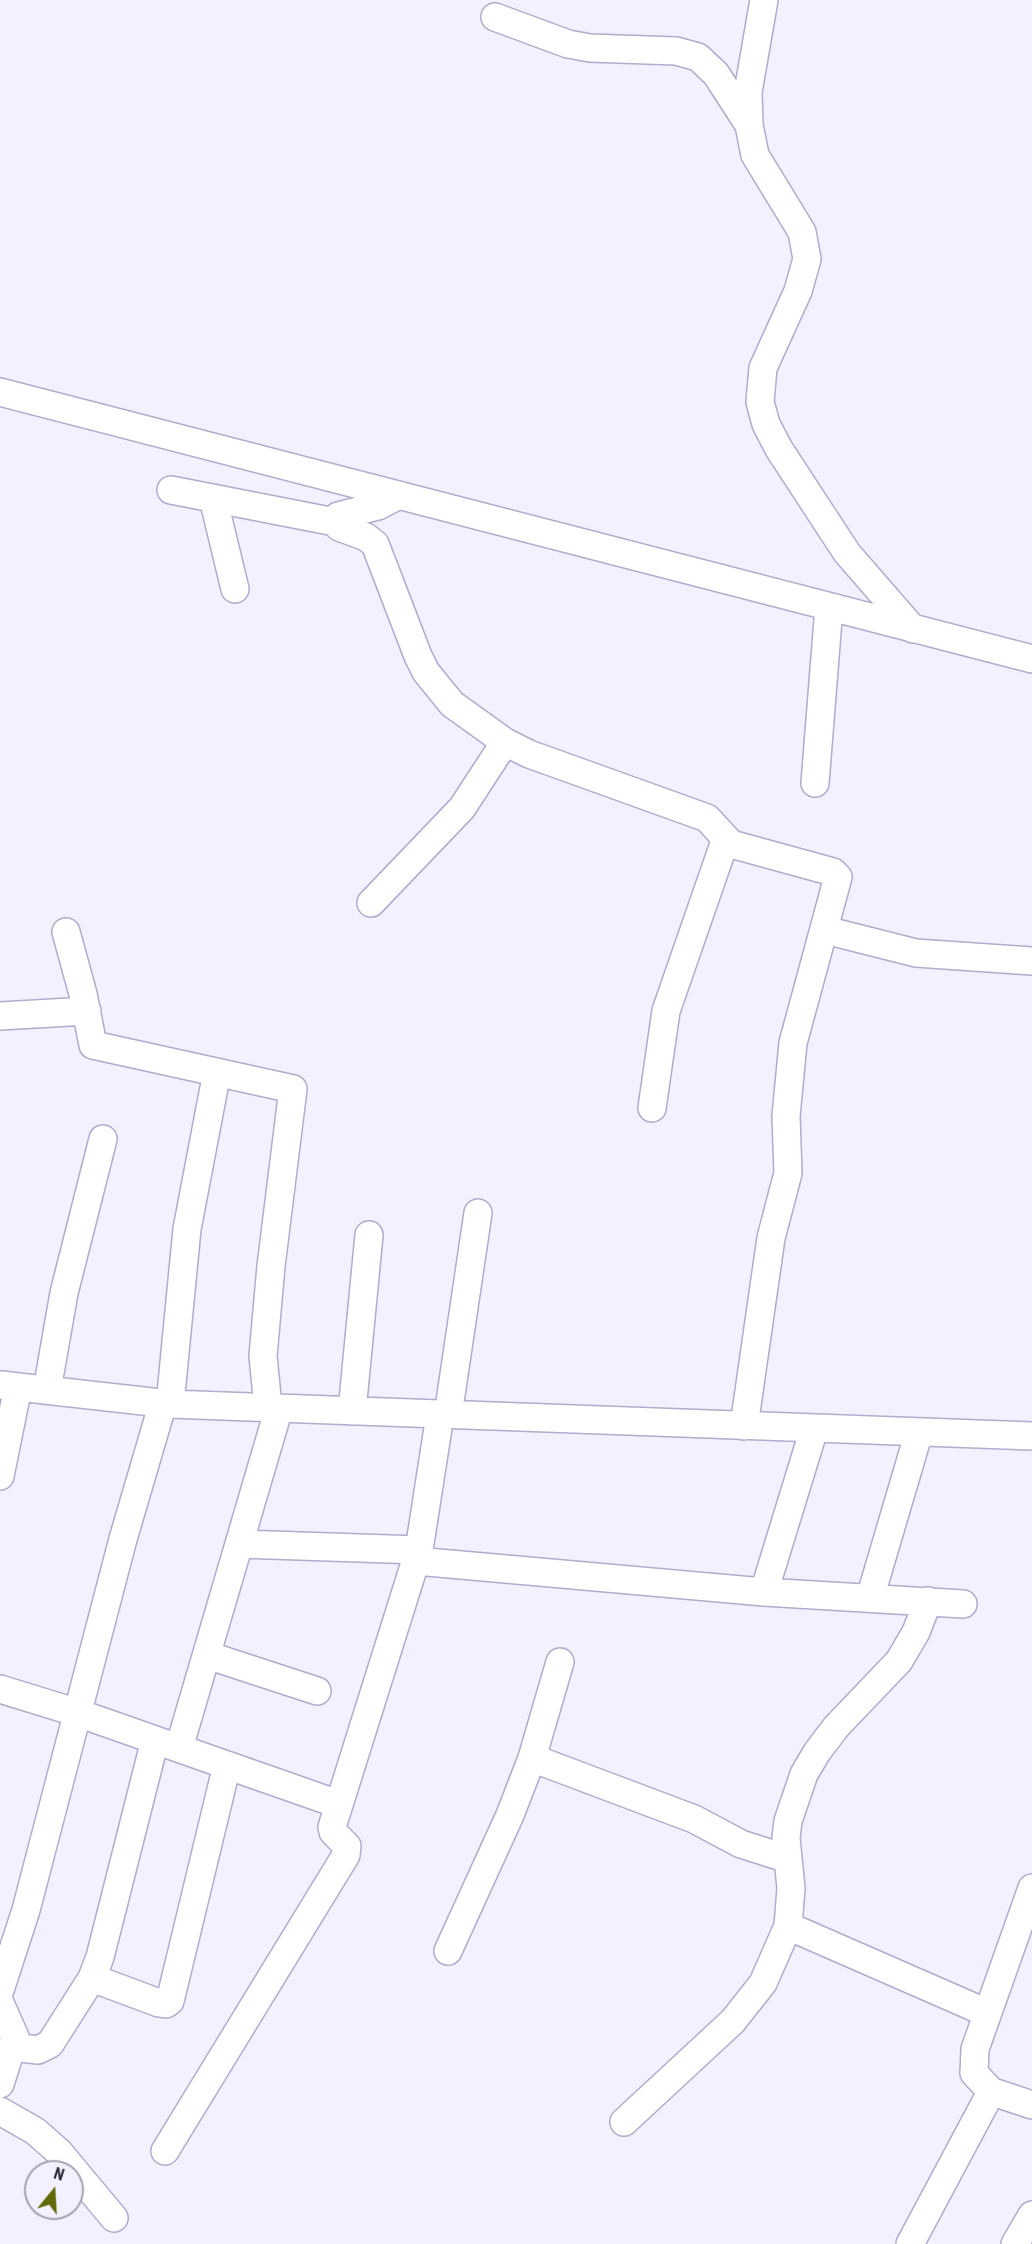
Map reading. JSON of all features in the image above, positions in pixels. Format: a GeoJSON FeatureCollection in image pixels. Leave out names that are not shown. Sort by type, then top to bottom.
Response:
{"type":"FeatureCollection","features":[{"type":"Feature","properties":{"kind":"street"},"geometry":{"type":"LineString","coordinates":[[764,0],[748,92],[749,125],[755,155],[797,220],[806,245],[804,274],[763,368],[760,402],[766,424],[779,449],[847,553],[913,629]]}},
{"type":"Feature","properties":{"kind":"street"},"geometry":{"type":"LineString","coordinates":[[495,16],[568,44],[590,48],[676,51],[698,57],[716,74],[749,125]]}},
{"type":"Feature","properties":{"kind":"street"},"geometry":{"type":"LineString","coordinates":[[0,392],[1032,659]]}},
{"type":"Feature","properties":{"kind":"street"},"geometry":{"type":"LineString","coordinates":[[171,490],[335,522],[339,527],[366,537],[375,544],[418,656],[435,685],[452,704],[505,742],[569,770],[707,818],[725,841],[836,874],[838,881],[793,1043],[786,1116],[788,1173],[771,1238],[744,1426]]}},
{"type":"Feature","properties":{"kind":"street"},"geometry":{"type":"LineString","coordinates":[[335,522],[338,516],[378,506],[399,495]]}},
{"type":"Feature","properties":{"kind":"street"},"geometry":{"type":"LineString","coordinates":[[213,498],[235,589]]}},
{"type":"Feature","properties":{"kind":"street"},"geometry":{"type":"LineString","coordinates":[[815,783],[829,607]]}},
{"type":"Feature","properties":{"kind":"street"},"geometry":{"type":"LineString","coordinates":[[371,903],[462,807],[505,742]]}},
{"type":"Feature","properties":{"kind":"street"},"geometry":{"type":"LineString","coordinates":[[652,1108],[666,1011],[725,841]]}},
{"type":"Feature","properties":{"kind":"street"},"geometry":{"type":"LineString","coordinates":[[825,930],[916,953],[1032,961]]}},
{"type":"Feature","properties":{"kind":"street"},"geometry":{"type":"LineString","coordinates":[[13,2047],[38,2050],[50,2044],[92,1978],[167,1744],[207,1655],[240,1544],[274,1408],[263,1356],[271,1266],[294,1091],[217,1072],[97,1048],[90,1036],[87,1011],[66,932]]}},
{"type":"Feature","properties":{"kind":"street"},"geometry":{"type":"LineString","coordinates":[[0,1016],[87,1011]]}},
{"type":"Feature","properties":{"kind":"street"},"geometry":{"type":"LineString","coordinates":[[0,1990],[26,1910],[123,1539],[167,1403],[188,1229],[217,1072]]}},
{"type":"Feature","properties":{"kind":"street"},"geometry":{"type":"LineString","coordinates":[[47,1390],[64,1293],[103,1139]]}},
{"type":"Feature","properties":{"kind":"street"},"geometry":{"type":"LineString","coordinates":[[165,2151],[343,1861],[347,1846],[332,1830],[338,1804],[418,1556],[478,1213]]}},
{"type":"Feature","properties":{"kind":"street"},"geometry":{"type":"LineString","coordinates":[[352,1411],[369,1234]]}},
{"type":"Feature","properties":{"kind":"street"},"geometry":{"type":"LineString","coordinates":[[0,1476],[9,1386],[167,1403],[1032,1436]]}},
{"type":"Feature","properties":{"kind":"street"},"geometry":{"type":"LineString","coordinates":[[764,1592],[814,1429]]}},
{"type":"Feature","properties":{"kind":"street"},"geometry":{"type":"LineString","coordinates":[[870,1598],[919,1432]]}},
{"type":"Feature","properties":{"kind":"street"},"geometry":{"type":"LineString","coordinates":[[240,1544],[418,1556],[764,1592],[963,1604]]}},
{"type":"Feature","properties":{"kind":"street"},"geometry":{"type":"LineString","coordinates":[[624,2122],[747,2006],[763,1983],[788,1926],[791,1888],[788,1821],[804,1774],[836,1727],[899,1661],[916,1632],[928,1601]]}},
{"type":"Feature","properties":{"kind":"street"},"geometry":{"type":"LineString","coordinates":[[207,1655],[316,1691]]}},
{"type":"Feature","properties":{"kind":"street"},"geometry":{"type":"LineString","coordinates":[[448,1951],[510,1815],[532,1758],[560,1662]]}},
{"type":"Feature","properties":{"kind":"street"},"geometry":{"type":"LineString","coordinates":[[0,1689],[78,1713],[338,1804]]}},
{"type":"Feature","properties":{"kind":"street"},"geometry":{"type":"LineString","coordinates":[[532,1758],[694,1820],[741,1844],[788,1859]]}},
{"type":"Feature","properties":{"kind":"street"},"geometry":{"type":"LineString","coordinates":[[92,1978],[159,2003],[166,2004],[170,2001],[227,1765]]}},
{"type":"Feature","properties":{"kind":"street"},"geometry":{"type":"LineString","coordinates":[[1032,1888],[987,2013],[973,2064],[975,2076],[990,2091],[1032,2105]]}},
{"type":"Feature","properties":{"kind":"street"},"geometry":{"type":"LineString","coordinates":[[788,1926],[987,2013]]}},
{"type":"Feature","properties":{"kind":"street"},"geometry":{"type":"LineString","coordinates":[[0,2003],[14,2032],[13,2047],[0,2084]]}},
{"type":"Feature","properties":{"kind":"street"},"geometry":{"type":"LineString","coordinates":[[910,2244],[990,2091]]}},
{"type":"Feature","properties":{"kind":"street"},"geometry":{"type":"LineString","coordinates":[[0,2111],[35,2131],[59,2152],[114,2218]]}},
{"type":"Feature","properties":{"kind":"street"},"geometry":{"type":"LineString","coordinates":[[1015,2244],[1032,2215]]}}]}
